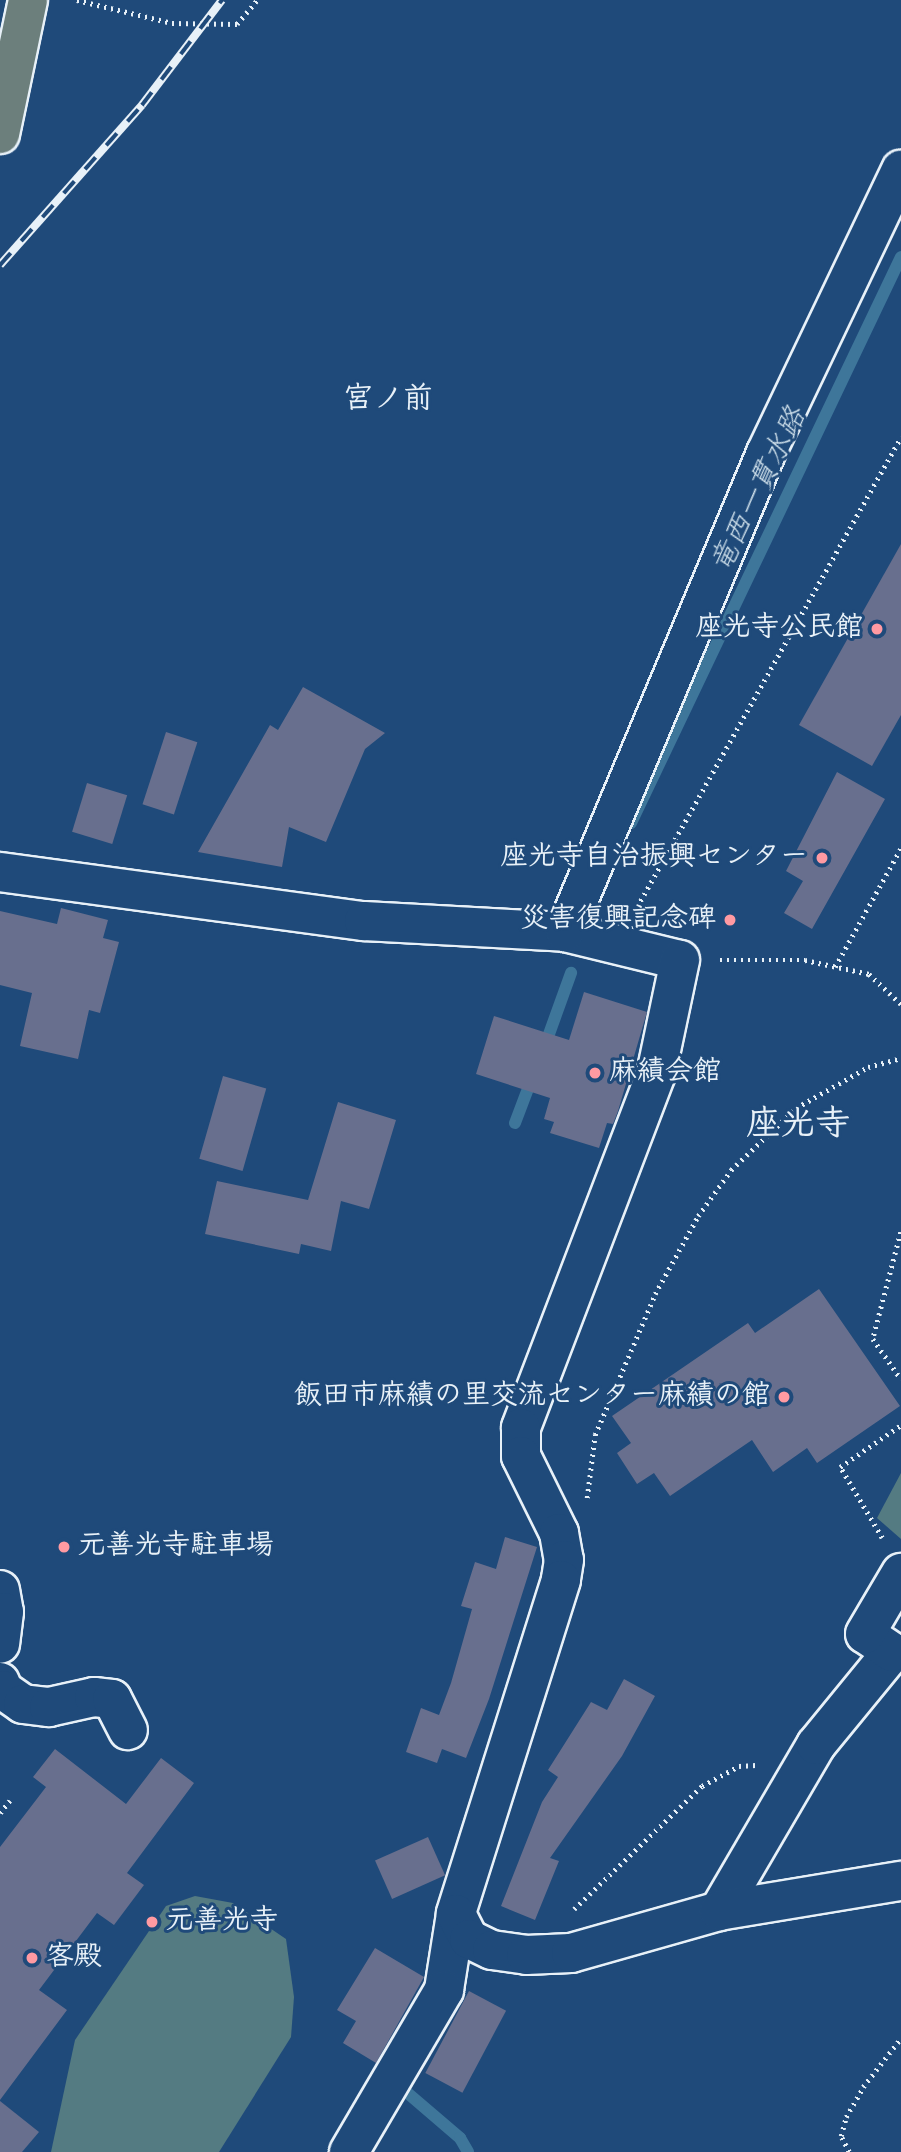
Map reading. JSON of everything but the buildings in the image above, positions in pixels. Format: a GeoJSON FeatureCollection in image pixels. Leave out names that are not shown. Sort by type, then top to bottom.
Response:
{"type":"FeatureCollection","features":[{"type":"Feature","properties":{"kind":"main road"},"geometry":{"type":"LineString","coordinates":[[0,134],[27,0]]}},
{"type":"Feature","properties":{"kind":"street"},"geometry":{"type":"LineString","coordinates":[[565,932],[766,453],[901,170]]}},
{"type":"Feature","properties":{"kind":"street"},"geometry":{"type":"LineString","coordinates":[[0,872],[364,921],[565,932],[618,942],[680,960],[656,1074],[522,1428],[521,1456],[559,1533],[564,1560],[456,1914],[444,1990],[349,2152]]}},
{"type":"Feature","properties":{"kind":"street"},"geometry":{"type":"LineString","coordinates":[[719,1911],[816,1745],[892,1653],[865,1634],[894,1560]]}},
{"type":"Feature","properties":{"kind":"street"},"geometry":{"type":"LineString","coordinates":[[0,1590],[4,1612],[0,1644]]}},
{"type":"Feature","properties":{"kind":"street"},"geometry":{"type":"LineString","coordinates":[[0,1682],[3,1690],[23,1704],[49,1707],[94,1697],[112,1699],[128,1730]]}},
{"type":"Feature","properties":{"kind":"street"},"geometry":{"type":"LineString","coordinates":[[456,1914],[469,1939],[492,1950],[526,1955],[571,1953],[719,1911],[901,1881]]}},
{"type":"Feature","properties":{"kind":"path"},"geometry":{"type":"LineString","coordinates":[[77,0],[172,23],[237,24],[257,0]]}},
{"type":"Feature","properties":{"kind":"path"},"geometry":{"type":"LineString","coordinates":[[618,942],[901,437]]}},
{"type":"Feature","properties":{"kind":"path"},"geometry":{"type":"LineString","coordinates":[[835,967],[901,848]]}},
{"type":"Feature","properties":{"kind":"path"},"geometry":{"type":"LineString","coordinates":[[680,960],[804,960],[869,974],[900,1003]]}},
{"type":"Feature","properties":{"kind":"path"},"geometry":{"type":"LineString","coordinates":[[588,1509],[595,1435],[654,1294],[698,1216],[731,1170],[796,1108],[868,1067],[901,1058]]}},
{"type":"Feature","properties":{"kind":"path"},"geometry":{"type":"LineString","coordinates":[[901,1232],[873,1339],[901,1379]]}},
{"type":"Feature","properties":{"kind":"path"},"geometry":{"type":"LineString","coordinates":[[894,1560],[840,1467],[901,1425]]}},
{"type":"Feature","properties":{"kind":"path"},"geometry":{"type":"LineString","coordinates":[[526,1955],[702,1786],[739,1766],[759,1765],[816,1745]]}},
{"type":"Feature","properties":{"kind":"path"},"geometry":{"type":"LineString","coordinates":[[0,1813],[10,1800]]}},
{"type":"Feature","properties":{"kind":"path"},"geometry":{"type":"LineString","coordinates":[[849,2152],[841,2136],[846,2117],[863,2087],[901,2038]]}},
{"type":"Feature","properties":{"kind":"green space"},"geometry":{"type":"Polygon","coordinates":[[[901,1473],[901,1539],[877,1518],[901,1473]]]}},
{"type":"Feature","properties":{"kind":"green space"},"geometry":{"type":"Polygon","coordinates":[[[195,1896],[233,1903],[286,1939],[294,1997],[291,2037],[219,2152],[51,2152],[75,2040],[166,1906],[195,1896]]]}},
{"type":"Feature","properties":{"kind":"waterway","name":"竜西一貫水路"},"geometry":{"type":"LineString","coordinates":[[631,823],[901,257]]}},
{"type":"Feature","properties":{"kind":"waterway","name":"竜西一貫水路"},"geometry":{"type":"LineString","coordinates":[[544,1048],[571,973]]}},
{"type":"Feature","properties":{"kind":"waterway","name":"竜西一貫水路"},"geometry":{"type":"LineString","coordinates":[[515,1123],[532,1078]]}},
{"type":"Feature","properties":{"kind":"waterway"},"geometry":{"type":"LineString","coordinates":[[404,2090],[460,2138],[468,2152]]}},
{"type":"Feature","properties":{"kind":"railway"},"geometry":{"type":"LineString","coordinates":[[0,265],[142,105],[222,0]]}},
{"type":"Feature","properties":{"kind":"place","name":"座光寺公民館"},"geometry":{"type":"Point","coordinates":[877,629]}},
{"type":"Feature","properties":{"kind":"place","name":"座光寺自治振興センター"},"geometry":{"type":"Point","coordinates":[822,858]}},
{"type":"Feature","properties":{"kind":"place","name":"災害復興記念碑"},"geometry":{"type":"Point","coordinates":[730,920]}},
{"type":"Feature","properties":{"kind":"place","name":"麻績会館"},"geometry":{"type":"Point","coordinates":[595,1073]}},
{"type":"Feature","properties":{"kind":"place","name":"飯田市麻績の里交流センター麻績の館"},"geometry":{"type":"Point","coordinates":[784,1397]}},
{"type":"Feature","properties":{"kind":"place","name":"元善光寺駐車場"},"geometry":{"type":"Point","coordinates":[64,1547]}},
{"type":"Feature","properties":{"kind":"place","name":"元善光寺"},"geometry":{"type":"Point","coordinates":[152,1922]}},
{"type":"Feature","properties":{"kind":"place","name":"客殿"},"geometry":{"type":"Point","coordinates":[32,1958]}},
{"type":"Feature","properties":{"kind":"district","name":"宮ノ前"},"geometry":{"type":"Point","coordinates":[388,400]}},
{"type":"Feature","properties":{"kind":"district","name":"座光寺"},"geometry":{"type":"Point","coordinates":[798,1126]}}]}
